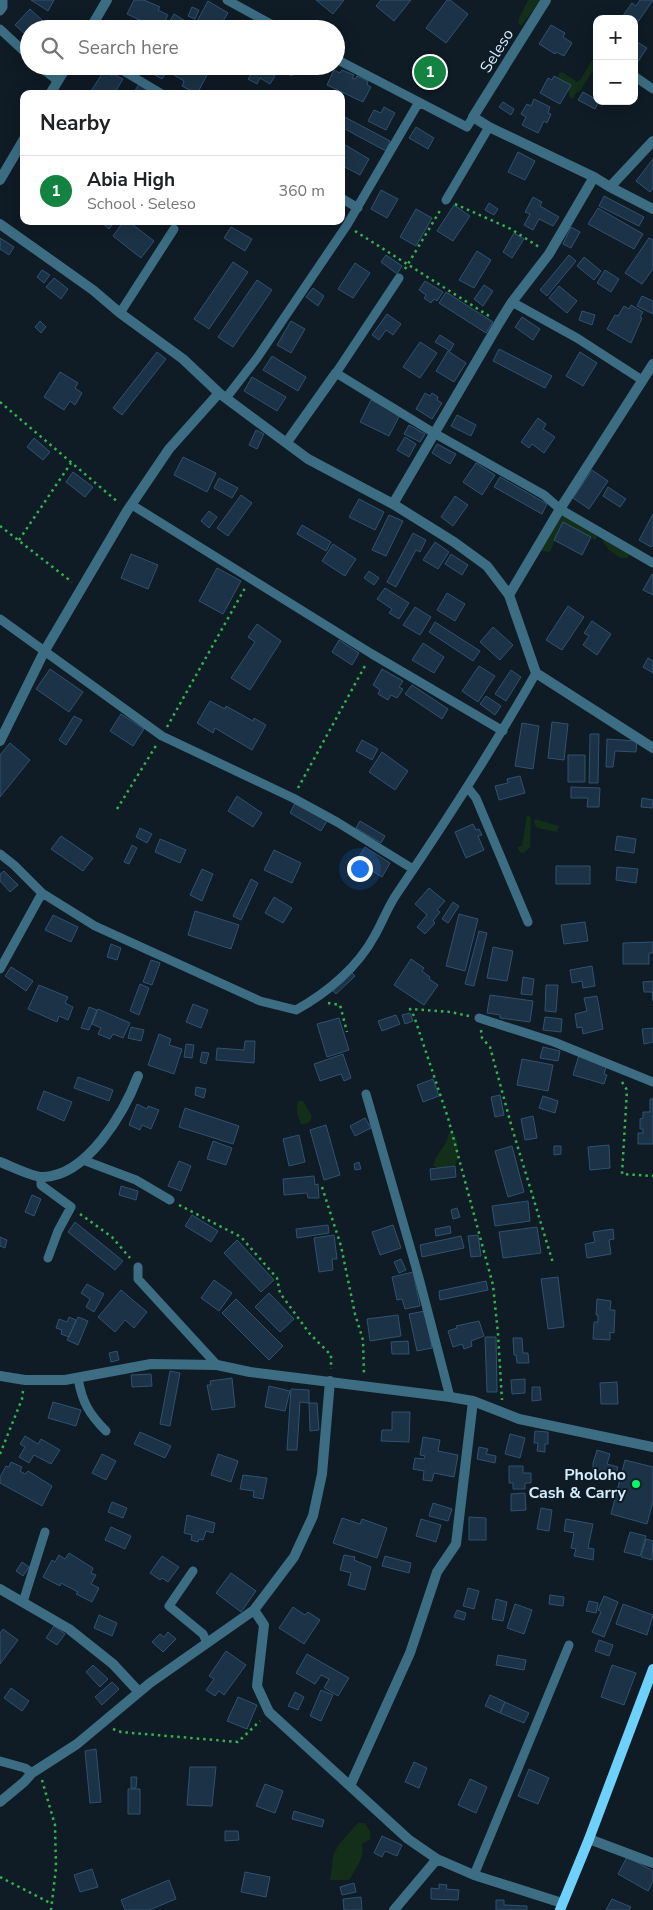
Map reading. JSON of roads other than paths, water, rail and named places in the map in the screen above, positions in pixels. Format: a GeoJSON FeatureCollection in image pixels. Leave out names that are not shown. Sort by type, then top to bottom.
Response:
{"type":"FeatureCollection","features":[{"type":"Feature","properties":{"kind":"main road"},"geometry":{"type":"LineString","coordinates":[[561,1906],[590,1839],[653,1669]]}},
{"type":"Feature","properties":{"kind":"street"},"geometry":{"type":"LineString","coordinates":[[96,20],[108,0]]}},
{"type":"Feature","properties":{"kind":"street","name":"Seleso"},"geometry":{"type":"LineString","coordinates":[[474,117],[546,0]]}},
{"type":"Feature","properties":{"kind":"street"},"geometry":{"type":"LineString","coordinates":[[52,90],[62,75]]}},
{"type":"Feature","properties":{"kind":"street"},"geometry":{"type":"LineString","coordinates":[[474,117],[489,127],[594,177],[653,209]]}},
{"type":"Feature","properties":{"kind":"street"},"geometry":{"type":"LineString","coordinates":[[610,187],[653,141]]}},
{"type":"Feature","properties":{"kind":"street"},"geometry":{"type":"LineString","coordinates":[[0,180],[20,146]]}},
{"type":"Feature","properties":{"kind":"street"},"geometry":{"type":"LineString","coordinates":[[393,504],[499,323],[512,302],[549,254],[594,177]]}},
{"type":"Feature","properties":{"kind":"street"},"geometry":{"type":"LineString","coordinates":[[0,224],[93,290],[120,313],[183,359],[223,395],[308,459],[393,504],[454,542],[487,566],[509,595],[536,673],[653,748]]}},
{"type":"Feature","properties":{"kind":"street"},"geometry":{"type":"LineString","coordinates":[[509,595],[560,509],[653,364]]}},
{"type":"Feature","properties":{"kind":"street"},"geometry":{"type":"LineString","coordinates":[[287,442],[336,373]]}},
{"type":"Feature","properties":{"kind":"street"},"geometry":{"type":"LineString","coordinates":[[0,741],[44,652],[130,508],[169,449],[223,395]]}},
{"type":"Feature","properties":{"kind":"street"},"geometry":{"type":"LineString","coordinates":[[0,1162],[41,1177],[60,1175],[83,1160],[118,1118],[138,1076]]}},
{"type":"Feature","properties":{"kind":"street"},"geometry":{"type":"LineString","coordinates":[[0,1376],[25,1380],[65,1380],[151,1364],[216,1365],[250,1372],[364,1385],[473,1401],[519,1418],[653,1447]]}},
{"type":"Feature","properties":{"kind":"street"},"geometry":{"type":"LineString","coordinates":[[0,1802],[35,1771],[77,1744],[139,1692],[254,1610],[294,1557],[313,1516],[322,1474],[330,1381]]}},
{"type":"Feature","properties":{"kind":"street"},"geometry":{"type":"LineString","coordinates":[[350,1786],[410,1652],[437,1572],[456,1544],[473,1401]]}},
{"type":"Feature","properties":{"kind":"street"},"geometry":{"type":"LineString","coordinates":[[0,1589],[69,1628],[113,1664],[139,1692]]}},
{"type":"Feature","properties":{"kind":"street"},"geometry":{"type":"LineString","coordinates":[[254,1610],[264,1624],[257,1686],[269,1712],[408,1839],[437,1859],[474,1875],[561,1906]]}},
{"type":"Feature","properties":{"kind":"street"},"geometry":{"type":"LineString","coordinates":[[590,1839],[653,1863]]}},
{"type":"Feature","properties":{"kind":"street"},"geometry":{"type":"LineString","coordinates":[[394,1910],[437,1859]]}},
{"type":"Feature","properties":{"kind":"lane"},"geometry":{"type":"LineString","coordinates":[[0,11],[3,7],[3,0]]}},
{"type":"Feature","properties":{"kind":"lane"},"geometry":{"type":"LineString","coordinates":[[227,0],[264,20]]}},
{"type":"Feature","properties":{"kind":"lane"},"geometry":{"type":"LineString","coordinates":[[0,30],[20,48]]}},
{"type":"Feature","properties":{"kind":"lane"},"geometry":{"type":"LineString","coordinates":[[345,63],[467,127],[474,117]]}},
{"type":"Feature","properties":{"kind":"lane"},"geometry":{"type":"LineString","coordinates":[[51,75],[58,81]]}},
{"type":"Feature","properties":{"kind":"lane"},"geometry":{"type":"LineString","coordinates":[[130,75],[155,90]]}},
{"type":"Feature","properties":{"kind":"lane"},"geometry":{"type":"LineString","coordinates":[[638,79],[653,89]]}},
{"type":"Feature","properties":{"kind":"lane"},"geometry":{"type":"LineString","coordinates":[[223,395],[257,358],[347,225],[420,102]]}},
{"type":"Feature","properties":{"kind":"lane"},"geometry":{"type":"LineString","coordinates":[[446,200],[489,127]]}},
{"type":"Feature","properties":{"kind":"lane"},"geometry":{"type":"LineString","coordinates":[[345,200],[358,208]]}},
{"type":"Feature","properties":{"kind":"lane"},"geometry":{"type":"LineString","coordinates":[[120,313],[174,228]]}},
{"type":"Feature","properties":{"kind":"lane"},"geometry":{"type":"LineString","coordinates":[[400,278],[336,373],[434,433],[544,495],[560,509],[653,563]]}},
{"type":"Feature","properties":{"kind":"lane"},"geometry":{"type":"LineString","coordinates":[[512,302],[577,338],[642,380]]}},
{"type":"Feature","properties":{"kind":"lane"},"geometry":{"type":"LineString","coordinates":[[130,508],[251,578],[372,654],[503,731]]}},
{"type":"Feature","properties":{"kind":"lane"},"geometry":{"type":"LineString","coordinates":[[0,619],[162,736],[293,798],[337,822],[413,869]]}},
{"type":"Feature","properties":{"kind":"lane"},"geometry":{"type":"LineString","coordinates":[[0,854],[42,892],[95,926],[260,1001],[296,1010],[318,998],[355,963],[375,936],[389,904],[468,788],[536,673]]}},
{"type":"Feature","properties":{"kind":"lane"},"geometry":{"type":"LineString","coordinates":[[468,788],[476,798],[528,922]]}},
{"type":"Feature","properties":{"kind":"lane"},"geometry":{"type":"LineString","coordinates":[[0,969],[42,892]]}},
{"type":"Feature","properties":{"kind":"lane"},"geometry":{"type":"LineString","coordinates":[[480,1018],[554,1042],[653,1082]]}},
{"type":"Feature","properties":{"kind":"lane"},"geometry":{"type":"LineString","coordinates":[[366,1094],[419,1278],[450,1397]]}},
{"type":"Feature","properties":{"kind":"lane"},"geometry":{"type":"LineString","coordinates":[[83,1160],[136,1180],[170,1200]]}},
{"type":"Feature","properties":{"kind":"lane"},"geometry":{"type":"LineString","coordinates":[[41,1177],[41,1185],[71,1207],[58,1231],[48,1258]]}},
{"type":"Feature","properties":{"kind":"lane"},"geometry":{"type":"LineString","coordinates":[[138,1267],[138,1279],[216,1365]]}},
{"type":"Feature","properties":{"kind":"lane"},"geometry":{"type":"LineString","coordinates":[[78,1378],[81,1396],[87,1409],[106,1431]]}},
{"type":"Feature","properties":{"kind":"lane"},"geometry":{"type":"LineString","coordinates":[[23,1602],[45,1532]]}},
{"type":"Feature","properties":{"kind":"lane"},"geometry":{"type":"LineString","coordinates":[[193,1571],[169,1606],[202,1634],[207,1643]]}},
{"type":"Feature","properties":{"kind":"lane"},"geometry":{"type":"LineString","coordinates":[[474,1875],[569,1645]]}},
{"type":"Feature","properties":{"kind":"lane"},"geometry":{"type":"LineString","coordinates":[[0,1761],[35,1771]]}},
{"type":"Feature","properties":{"kind":"place","name":"Abia High"},"geometry":{"type":"Point","coordinates":[430,72]}},
{"type":"Feature","properties":{"kind":"place","name":"Pholoho Cash & Carry"},"geometry":{"type":"Point","coordinates":[636,1484]}}]}
